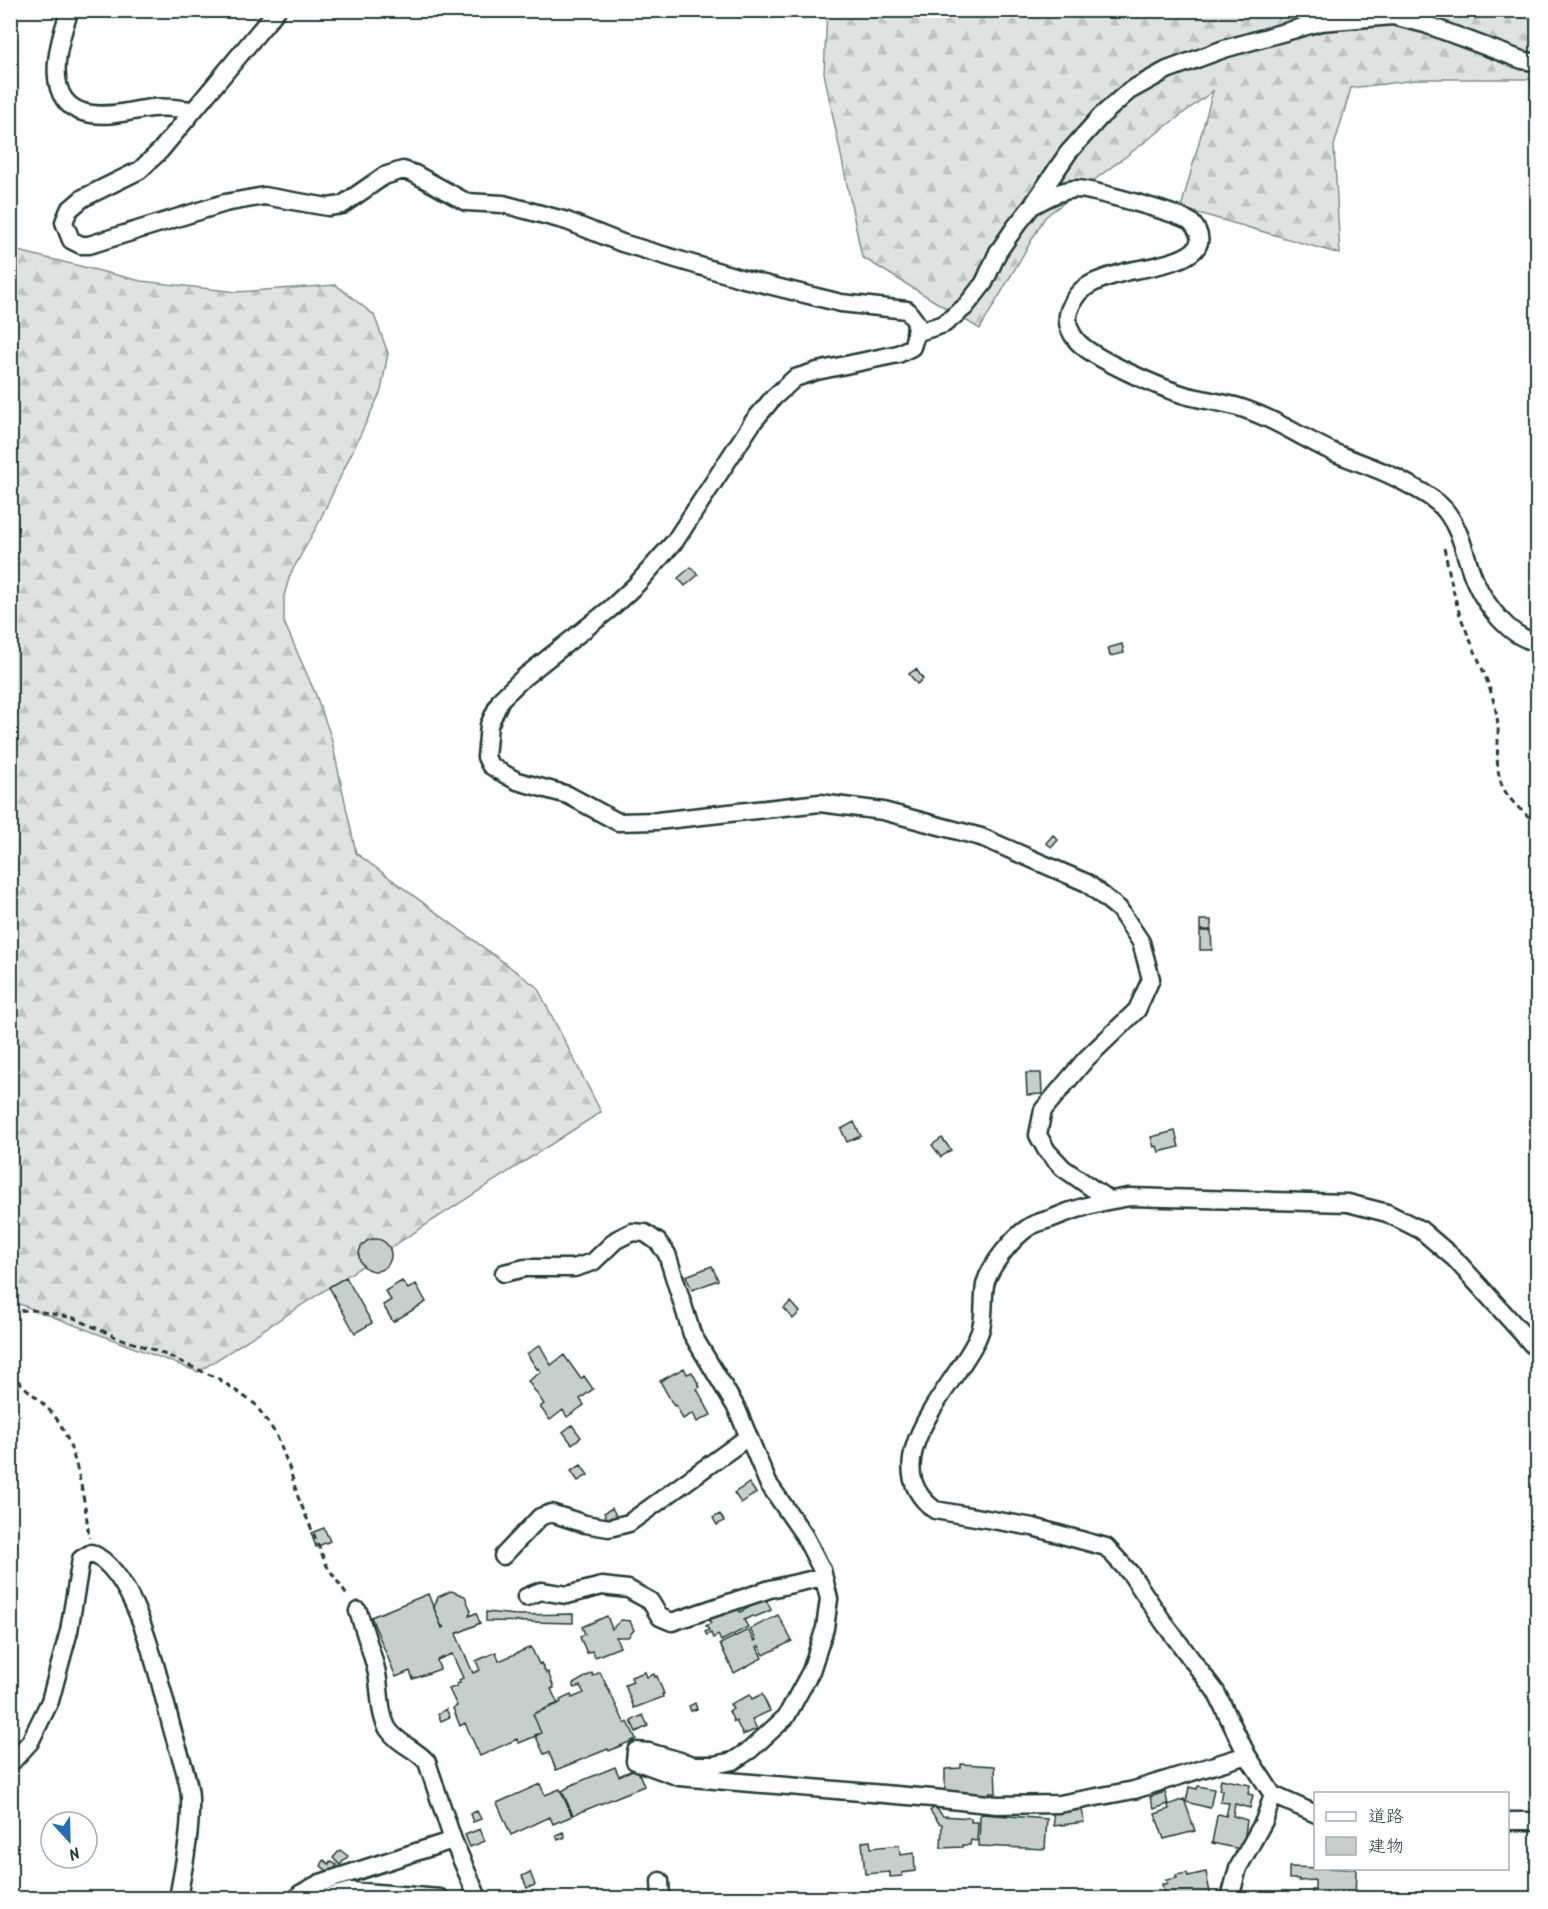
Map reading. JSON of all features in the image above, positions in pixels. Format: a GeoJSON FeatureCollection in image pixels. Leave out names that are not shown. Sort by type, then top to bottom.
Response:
{"type":"FeatureCollection","features":[{"type":"Feature","properties":{"kind":"street"},"geometry":{"type":"LineString","coordinates":[[70,10],[61,36],[56,62],[56,80],[65,99],[76,109],[92,114],[110,114],[153,107],[193,110]]}},
{"type":"Feature","properties":{"kind":"street"},"geometry":{"type":"LineString","coordinates":[[277,10],[160,151],[140,170],[83,198],[69,210],[64,222],[71,240],[89,246],[225,203],[264,196],[327,207],[342,205],[384,176],[403,170],[415,174],[466,202],[503,204],[567,221],[622,243],[740,278],[830,300],[907,310],[916,322],[912,347],[898,354],[817,371],[795,378],[773,398],[753,422],[675,541],[637,584],[610,609],[523,678],[501,699],[489,725],[486,757],[490,765],[517,781],[568,795],[618,822],[657,821],[820,803],[883,811],[981,837],[1088,883],[1119,909],[1142,942],[1151,979],[1137,1010],[1086,1059],[1043,1110],[1038,1135],[1047,1151],[1063,1168],[1109,1200]]}},
{"type":"Feature","properties":{"kind":"street"},"geometry":{"type":"LineString","coordinates":[[915,333],[944,324],[965,307],[984,283],[998,252],[1068,153],[1101,116],[1129,91],[1167,70],[1273,34],[1321,22],[1393,16],[1425,24],[1522,60],[1538,63]]}},
{"type":"Feature","properties":{"kind":"street"},"geometry":{"type":"LineString","coordinates":[[1032,206],[1059,192],[1078,189],[1104,193],[1189,219],[1198,231],[1198,244],[1189,255],[1171,263],[1125,272],[1095,281],[1077,292],[1067,313],[1068,328],[1078,342],[1109,363],[1187,396],[1236,406],[1282,425],[1331,451],[1383,470],[1430,497],[1447,512],[1460,533],[1475,580],[1490,606],[1507,628],[1533,642],[1538,642]]}},
{"type":"Feature","properties":{"kind":"street"},"geometry":{"type":"LineString","coordinates":[[1314,1813],[1273,1795],[1247,1755],[1216,1692],[1164,1623],[1131,1574],[1106,1547],[1033,1527],[935,1510],[923,1501],[911,1477],[914,1449],[920,1429],[978,1338],[984,1316],[986,1284],[996,1260],[1028,1227],[1074,1209],[1109,1200],[1129,1197],[1348,1203],[1388,1214],[1421,1230],[1455,1259],[1538,1350]]}},
{"type":"Feature","properties":{"kind":"street"},"geometry":{"type":"LineString","coordinates":[[504,1273],[525,1269],[574,1268],[593,1262],[616,1240],[632,1232],[645,1233],[658,1242],[667,1254],[692,1334],[737,1408],[768,1483],[804,1535],[823,1577],[829,1599],[825,1628],[811,1671],[786,1717],[750,1750],[733,1761],[714,1766],[694,1765],[649,1752],[636,1751],[634,1761],[679,1777],[997,1805],[1059,1804],[1134,1790],[1247,1755]]}},
{"type":"Feature","properties":{"kind":"street"},"geometry":{"type":"LineString","coordinates":[[503,1556],[540,1517],[551,1514],[609,1528],[629,1523],[748,1437]]}},
{"type":"Feature","properties":{"kind":"street"},"geometry":{"type":"LineString","coordinates":[[10,1764],[30,1742],[50,1701],[69,1631],[81,1559],[91,1553],[101,1557],[115,1572],[150,1644],[190,1796],[188,1846],[178,1899]]}},
{"type":"Feature","properties":{"kind":"street"},"geometry":{"type":"LineString","coordinates":[[526,1597],[541,1591],[567,1595],[602,1586],[628,1589],[650,1601],[660,1617],[672,1622],[770,1589],[823,1577]]}},
{"type":"Feature","properties":{"kind":"street"},"geometry":{"type":"LineString","coordinates":[[358,1611],[376,1671],[388,1728],[401,1743],[419,1753],[427,1762],[453,1840],[478,1899]]}},
{"type":"Feature","properties":{"kind":"street"},"geometry":{"type":"LineString","coordinates":[[1230,1899],[1238,1868],[1264,1821],[1273,1795]]}},
{"type":"Feature","properties":{"kind":"street"},"geometry":{"type":"LineString","coordinates":[[1509,1821],[1538,1821]]}},
{"type":"Feature","properties":{"kind":"street"},"geometry":{"type":"LineString","coordinates":[[297,1899],[300,1894],[320,1883],[453,1840]]}},
{"type":"Feature","properties":{"kind":"street"},"geometry":{"type":"LineString","coordinates":[[660,1881],[661,1899]]}},
{"type":"Feature","properties":{"kind":"street"},"geometry":{"type":"LineString","coordinates":[[326,1899],[351,1891],[440,1899]]}},
{"type":"Feature","properties":{"kind":"path"},"geometry":{"type":"LineString","coordinates":[[1444,547],[1460,614],[1483,670],[1494,706],[1498,728],[1497,769],[1505,791],[1519,809],[1538,824]]}},
{"type":"Feature","properties":{"kind":"path"},"geometry":{"type":"LineString","coordinates":[[10,1311],[32,1310],[74,1318],[219,1379],[255,1404],[276,1434],[298,1497],[327,1566],[358,1611]]}},
{"type":"Feature","properties":{"kind":"path"},"geometry":{"type":"LineString","coordinates":[[10,1373],[44,1403],[58,1420],[67,1440],[82,1491],[91,1553]]}},
{"type":"Feature","properties":{"kind":"green space"},"geometry":{"type":"Polygon","coordinates":[[[827,11],[1537,11],[1537,140],[1530,79],[1424,79],[1351,88],[1334,146],[1340,254],[1181,208],[1213,91],[1045,217],[980,329],[862,257],[824,73],[827,11]]]}},
{"type":"Feature","properties":{"kind":"green space"},"geometry":{"type":"Polygon","coordinates":[[[10,249],[141,281],[237,292],[336,285],[374,315],[388,353],[381,391],[318,524],[290,575],[284,596],[284,622],[316,695],[331,737],[356,853],[537,987],[601,1112],[198,1372],[11,1301],[10,249]]]}},
{"type":"Feature","properties":{"kind":"building"},"geometry":{"type":"Polygon","coordinates":[[[691,567],[698,575],[685,586],[678,578],[691,567]]]}},
{"type":"Feature","properties":{"kind":"building"},"geometry":{"type":"Polygon","coordinates":[[[1122,644],[1124,653],[1110,656],[1108,648],[1122,644]]]}},
{"type":"Feature","properties":{"kind":"building"},"geometry":{"type":"Polygon","coordinates":[[[916,669],[923,679],[917,684],[909,674],[916,669]]]}},
{"type":"Feature","properties":{"kind":"building"},"geometry":{"type":"Polygon","coordinates":[[[1053,835],[1058,840],[1052,847],[1046,843],[1053,835]]]}},
{"type":"Feature","properties":{"kind":"building"},"geometry":{"type":"Polygon","coordinates":[[[1200,920],[1211,920],[1211,930],[1200,930],[1200,920]]]}},
{"type":"Feature","properties":{"kind":"building"},"geometry":{"type":"Polygon","coordinates":[[[1200,931],[1211,931],[1212,950],[1200,950],[1200,931]]]}},
{"type":"Feature","properties":{"kind":"building"},"geometry":{"type":"Polygon","coordinates":[[[1026,1073],[1041,1073],[1042,1094],[1027,1095],[1026,1073]]]}},
{"type":"Feature","properties":{"kind":"building"},"geometry":{"type":"Polygon","coordinates":[[[854,1122],[861,1136],[847,1142],[841,1129],[854,1122]]]}},
{"type":"Feature","properties":{"kind":"building"},"geometry":{"type":"Polygon","coordinates":[[[1175,1131],[1179,1147],[1159,1152],[1157,1146],[1154,1147],[1151,1137],[1175,1131]]]}},
{"type":"Feature","properties":{"kind":"building"},"geometry":{"type":"Polygon","coordinates":[[[942,1138],[951,1150],[941,1157],[932,1145],[942,1138]]]}},
{"type":"Feature","properties":{"kind":"building"},"geometry":{"type":"Polygon","coordinates":[[[375,1239],[386,1244],[391,1255],[386,1266],[375,1271],[364,1266],[359,1255],[364,1244],[375,1239]]]}},
{"type":"Feature","properties":{"kind":"building"},"geometry":{"type":"Polygon","coordinates":[[[712,1266],[718,1280],[692,1290],[686,1276],[712,1266]]]}},
{"type":"Feature","properties":{"kind":"building"},"geometry":{"type":"Polygon","coordinates":[[[346,1277],[372,1323],[355,1333],[329,1287],[346,1277]]]}},
{"type":"Feature","properties":{"kind":"building"},"geometry":{"type":"Polygon","coordinates":[[[402,1281],[408,1289],[416,1284],[426,1302],[393,1322],[383,1305],[391,1300],[385,1291],[402,1281]]]}},
{"type":"Feature","properties":{"kind":"building"},"geometry":{"type":"Polygon","coordinates":[[[791,1302],[800,1312],[793,1319],[784,1308],[791,1302]]]}},
{"type":"Feature","properties":{"kind":"building"},"geometry":{"type":"Polygon","coordinates":[[[540,1345],[551,1365],[564,1355],[581,1379],[584,1376],[593,1389],[580,1399],[584,1405],[567,1417],[563,1410],[550,1420],[540,1407],[544,1404],[528,1381],[541,1372],[527,1354],[540,1345]]]}},
{"type":"Feature","properties":{"kind":"building"},"geometry":{"type":"Polygon","coordinates":[[[684,1368],[687,1374],[692,1372],[700,1387],[697,1389],[711,1415],[697,1422],[693,1413],[683,1419],[660,1381],[684,1368]]]}},
{"type":"Feature","properties":{"kind":"building"},"geometry":{"type":"Polygon","coordinates":[[[572,1425],[581,1437],[572,1444],[563,1432],[572,1425]]]}},
{"type":"Feature","properties":{"kind":"building"},"geometry":{"type":"Polygon","coordinates":[[[581,1465],[588,1475],[578,1481],[571,1471],[581,1465]]]}},
{"type":"Feature","properties":{"kind":"building"},"geometry":{"type":"Polygon","coordinates":[[[749,1483],[756,1493],[741,1503],[734,1493],[749,1483]]]}},
{"type":"Feature","properties":{"kind":"building"},"geometry":{"type":"Polygon","coordinates":[[[612,1508],[617,1517],[609,1522],[604,1513],[612,1508]]]}},
{"type":"Feature","properties":{"kind":"building"},"geometry":{"type":"Polygon","coordinates":[[[720,1514],[724,1521],[717,1525],[713,1518],[720,1514]]]}},
{"type":"Feature","properties":{"kind":"building"},"geometry":{"type":"Polygon","coordinates":[[[324,1528],[330,1541],[316,1547],[311,1533],[324,1528]]]}},
{"type":"Feature","properties":{"kind":"building"},"geometry":{"type":"Polygon","coordinates":[[[451,1591],[465,1596],[471,1611],[469,1616],[476,1613],[480,1623],[456,1634],[473,1673],[480,1670],[476,1661],[496,1652],[499,1661],[531,1647],[539,1664],[541,1663],[546,1673],[548,1672],[554,1688],[551,1689],[558,1704],[533,1714],[541,1733],[519,1743],[517,1739],[480,1756],[465,1723],[460,1726],[453,1708],[457,1706],[449,1689],[457,1686],[456,1684],[460,1683],[459,1680],[463,1678],[452,1654],[437,1660],[440,1669],[413,1679],[410,1671],[396,1677],[371,1617],[428,1594],[442,1628],[444,1627],[434,1608],[438,1597],[451,1591]]]}},
{"type":"Feature","properties":{"kind":"building"},"geometry":{"type":"Polygon","coordinates":[[[764,1595],[771,1610],[744,1620],[748,1627],[721,1641],[718,1635],[713,1638],[711,1633],[707,1635],[705,1632],[709,1630],[706,1626],[711,1623],[708,1618],[736,1604],[740,1612],[748,1608],[749,1603],[764,1595]]]}},
{"type":"Feature","properties":{"kind":"building"},"geometry":{"type":"Polygon","coordinates":[[[486,1612],[516,1615],[573,1614],[573,1623],[486,1621],[486,1612]]]}},
{"type":"Feature","properties":{"kind":"building"},"geometry":{"type":"Polygon","coordinates":[[[778,1615],[792,1641],[764,1655],[759,1646],[757,1647],[762,1658],[734,1673],[720,1644],[748,1630],[754,1641],[756,1640],[750,1629],[778,1615]]]}},
{"type":"Feature","properties":{"kind":"building"},"geometry":{"type":"Polygon","coordinates":[[[607,1616],[612,1629],[621,1620],[630,1621],[634,1630],[628,1637],[616,1637],[620,1647],[595,1657],[592,1651],[587,1653],[580,1637],[585,1634],[582,1627],[607,1616]]]}},
{"type":"Feature","properties":{"kind":"building"},"geometry":{"type":"Polygon","coordinates":[[[600,1672],[625,1724],[628,1722],[636,1739],[556,1770],[549,1752],[544,1754],[535,1735],[541,1733],[533,1714],[571,1695],[572,1698],[584,1693],[580,1686],[575,1688],[573,1684],[592,1673],[593,1676],[600,1672]]]}},
{"type":"Feature","properties":{"kind":"building"},"geometry":{"type":"Polygon","coordinates":[[[645,1672],[647,1677],[654,1674],[655,1677],[657,1676],[664,1694],[662,1694],[663,1697],[634,1708],[625,1685],[633,1682],[631,1677],[645,1672]]]}},
{"type":"Feature","properties":{"kind":"building"},"geometry":{"type":"Polygon","coordinates":[[[762,1694],[770,1711],[752,1719],[757,1729],[743,1735],[729,1711],[733,1709],[730,1704],[750,1695],[752,1699],[762,1694]]]}},
{"type":"Feature","properties":{"kind":"building"},"geometry":{"type":"Polygon","coordinates":[[[695,1703],[697,1709],[691,1711],[689,1706],[695,1703]]]}},
{"type":"Feature","properties":{"kind":"building"},"geometry":{"type":"Polygon","coordinates":[[[446,1709],[450,1717],[441,1721],[438,1714],[446,1709]]]}},
{"type":"Feature","properties":{"kind":"building"},"geometry":{"type":"Polygon","coordinates":[[[643,1715],[648,1726],[636,1732],[631,1721],[643,1715]]]}},
{"type":"Feature","properties":{"kind":"building"},"geometry":{"type":"Polygon","coordinates":[[[961,1764],[995,1766],[996,1793],[989,1793],[988,1796],[945,1792],[945,1769],[961,1768],[961,1764]]]}},
{"type":"Feature","properties":{"kind":"building"},"geometry":{"type":"Polygon","coordinates":[[[615,1767],[619,1776],[637,1768],[644,1786],[573,1815],[562,1791],[615,1767]]]}},
{"type":"Feature","properties":{"kind":"building"},"geometry":{"type":"Polygon","coordinates":[[[1221,1779],[1250,1785],[1248,1794],[1253,1795],[1250,1808],[1235,1804],[1233,1816],[1247,1820],[1244,1842],[1242,1841],[1240,1849],[1212,1843],[1217,1816],[1219,1814],[1226,1816],[1229,1803],[1220,1802],[1221,1779]]]}},
{"type":"Feature","properties":{"kind":"building"},"geometry":{"type":"Polygon","coordinates":[[[540,1784],[545,1795],[560,1789],[572,1816],[553,1824],[550,1817],[511,1835],[497,1803],[540,1784]]]}},
{"type":"Feature","properties":{"kind":"building"},"geometry":{"type":"Polygon","coordinates":[[[1198,1786],[1214,1789],[1210,1808],[1186,1802],[1189,1787],[1197,1789],[1198,1786]]]}},
{"type":"Feature","properties":{"kind":"building"},"geometry":{"type":"Polygon","coordinates":[[[1165,1792],[1168,1804],[1154,1809],[1150,1797],[1165,1792]]]}},
{"type":"Feature","properties":{"kind":"building"},"geometry":{"type":"Polygon","coordinates":[[[1184,1799],[1195,1831],[1164,1839],[1155,1814],[1169,1809],[1168,1805],[1184,1799]]]}},
{"type":"Feature","properties":{"kind":"building"},"geometry":{"type":"Polygon","coordinates":[[[935,1807],[943,1816],[971,1818],[971,1822],[978,1822],[977,1841],[971,1840],[970,1845],[963,1845],[963,1847],[941,1848],[942,1824],[930,1811],[935,1807]]]}},
{"type":"Feature","properties":{"kind":"building"},"geometry":{"type":"Polygon","coordinates":[[[1082,1809],[1084,1822],[1054,1826],[1053,1813],[1082,1809]]]}},
{"type":"Feature","properties":{"kind":"building"},"geometry":{"type":"Polygon","coordinates":[[[477,1811],[481,1819],[473,1822],[470,1814],[477,1811]]]}},
{"type":"Feature","properties":{"kind":"building"},"geometry":{"type":"Polygon","coordinates":[[[982,1814],[1047,1819],[1045,1849],[979,1846],[980,1816],[982,1814]]]}},
{"type":"Feature","properties":{"kind":"building"},"geometry":{"type":"Polygon","coordinates":[[[480,1829],[485,1841],[470,1847],[465,1835],[480,1829]]]}},
{"type":"Feature","properties":{"kind":"building"},"geometry":{"type":"Polygon","coordinates":[[[563,1832],[565,1837],[558,1840],[556,1835],[563,1832]]]}},
{"type":"Feature","properties":{"kind":"building"},"geometry":{"type":"Polygon","coordinates":[[[870,1841],[871,1848],[899,1845],[900,1855],[914,1853],[915,1871],[902,1873],[902,1876],[890,1877],[890,1872],[865,1874],[862,1842],[870,1841]]]}},
{"type":"Feature","properties":{"kind":"building"},"geometry":{"type":"Polygon","coordinates":[[[340,1850],[348,1856],[340,1865],[333,1858],[340,1850]]]}},
{"type":"Feature","properties":{"kind":"building"},"geometry":{"type":"Polygon","coordinates":[[[324,1860],[329,1864],[330,1861],[337,1865],[331,1874],[321,1866],[324,1860]]]}},
{"type":"Feature","properties":{"kind":"building"},"geometry":{"type":"Polygon","coordinates":[[[1289,1867],[1314,1868],[1314,1870],[1356,1870],[1355,1898],[1312,1898],[1315,1880],[1289,1879],[1289,1867]]]}},
{"type":"Feature","properties":{"kind":"building"},"geometry":{"type":"Polygon","coordinates":[[[530,1872],[535,1885],[527,1888],[522,1876],[530,1872]]]}},
{"type":"Feature","properties":{"kind":"building"},"geometry":{"type":"Polygon","coordinates":[[[1206,1872],[1211,1898],[1172,1898],[1171,1895],[1165,1897],[1162,1884],[1167,1884],[1166,1880],[1177,1878],[1176,1875],[1187,1873],[1188,1876],[1206,1872]]]}}]}
